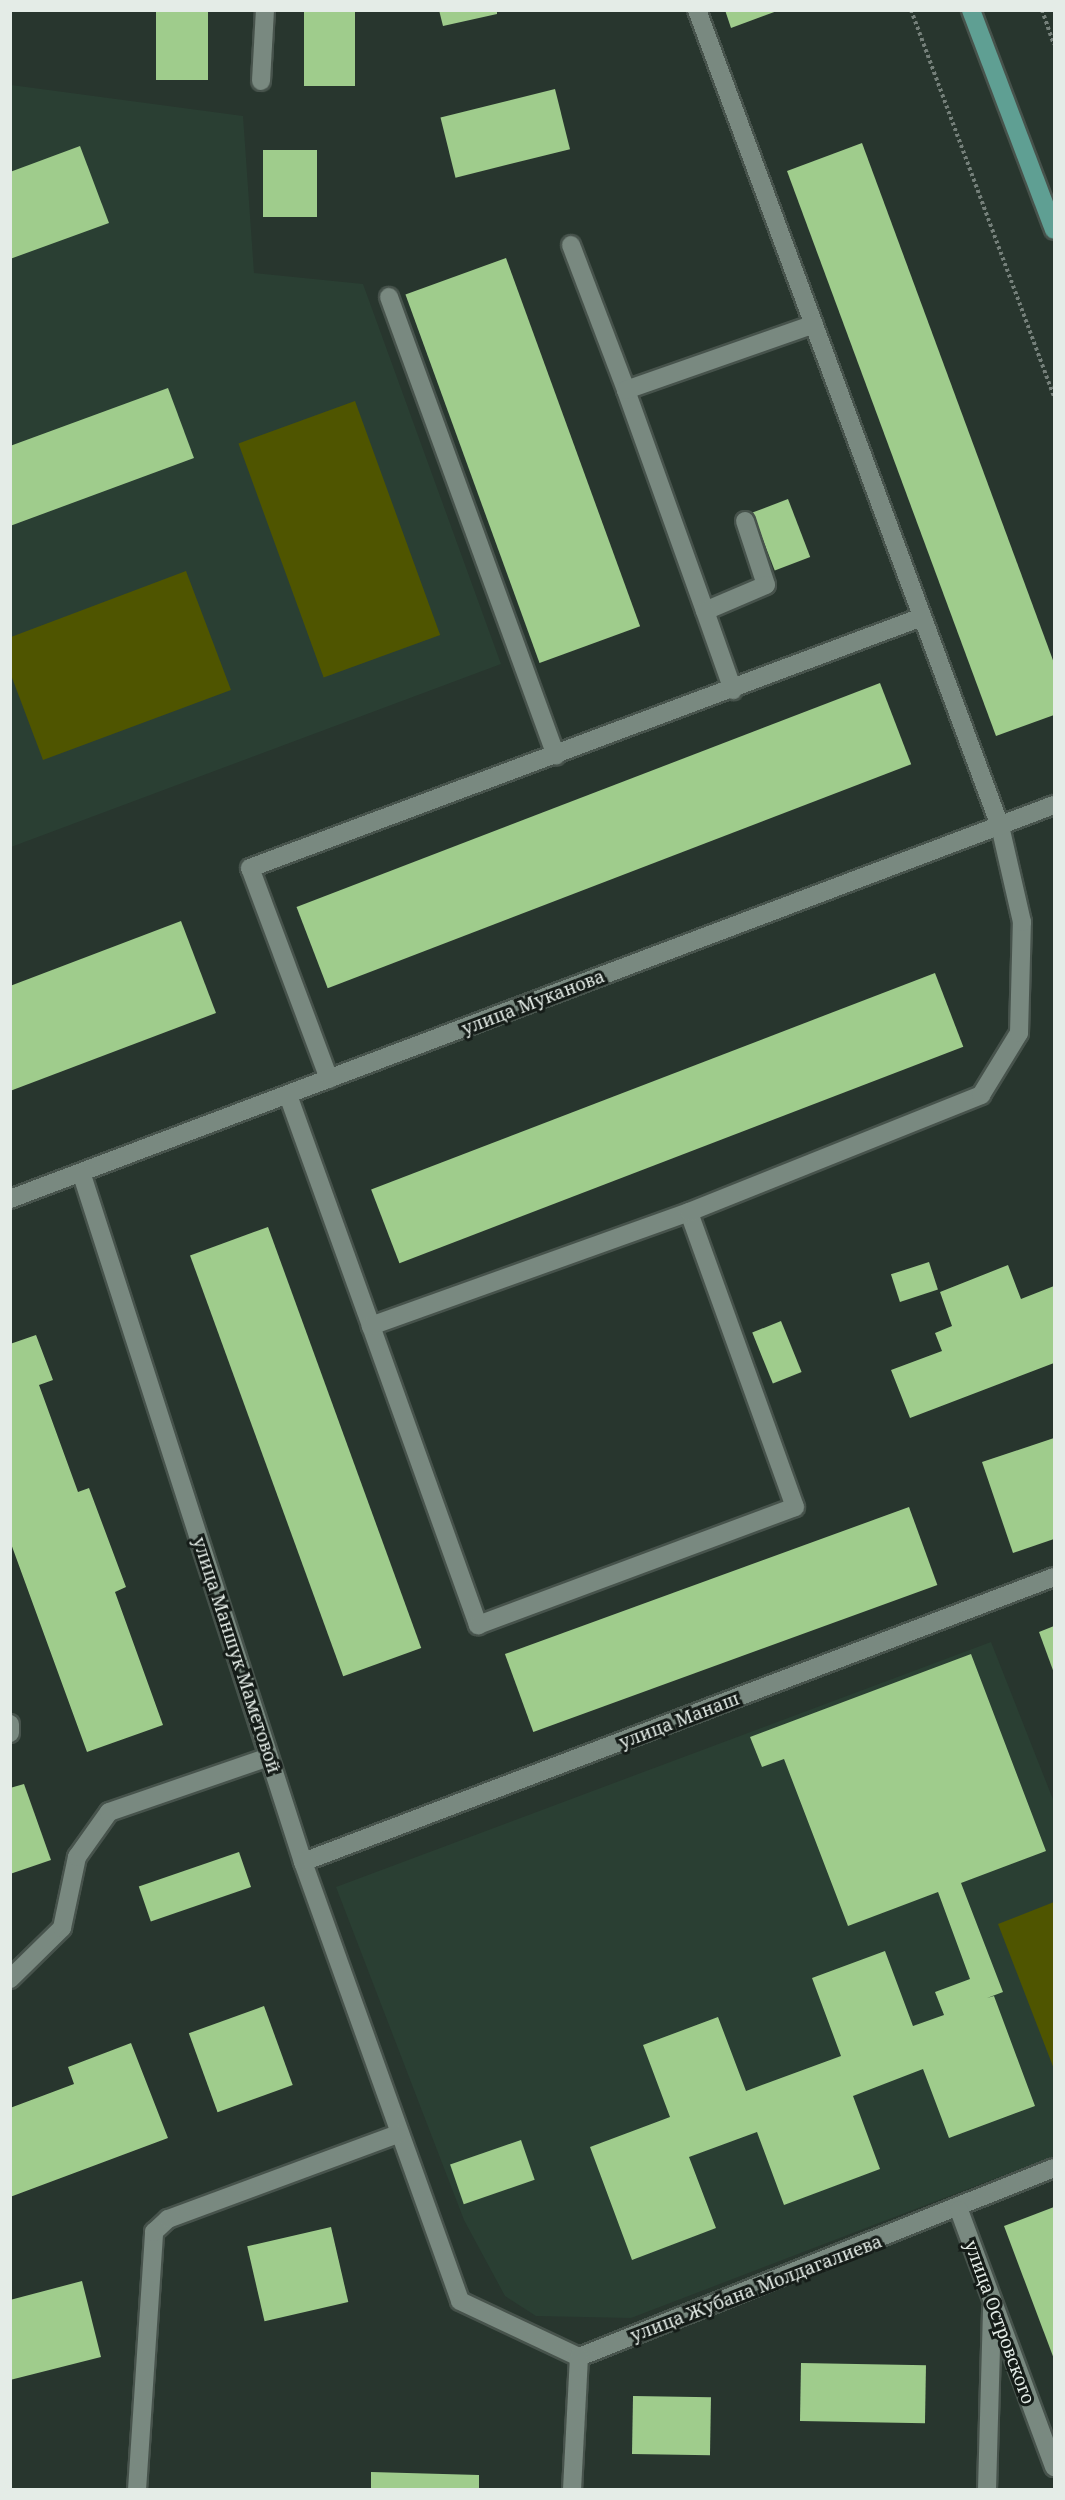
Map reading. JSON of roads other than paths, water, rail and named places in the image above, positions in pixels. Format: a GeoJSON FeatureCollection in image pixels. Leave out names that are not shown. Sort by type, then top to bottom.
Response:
{"type":"FeatureCollection","features":[{"type":"Feature","properties":{"kind":"main road"},"geometry":{"type":"LineString","coordinates":[[971,10],[1054,230]]}},
{"type":"Feature","properties":{"kind":"street"},"geometry":{"type":"LineString","coordinates":[[261,81],[265,10]]}},
{"type":"Feature","properties":{"kind":"street"},"geometry":{"type":"LineString","coordinates":[[371,1326],[688,1212],[981,1095],[1019,1033],[1022,922],[1000,826],[697,10]]}},
{"type":"Feature","properties":{"kind":"street"},"geometry":{"type":"LineString","coordinates":[[571,245],[626,390],[733,690]]}},
{"type":"Feature","properties":{"kind":"street"},"geometry":{"type":"LineString","coordinates":[[389,297],[556,756]]}},
{"type":"Feature","properties":{"kind":"street"},"geometry":{"type":"LineString","coordinates":[[626,390],[814,324]]}},
{"type":"Feature","properties":{"kind":"street"},"geometry":{"type":"LineString","coordinates":[[705,611],[766,585],[745,521]]}},
{"type":"Feature","properties":{"kind":"street"},"geometry":{"type":"LineString","coordinates":[[329,1079],[250,868],[733,690],[922,617]]}},
{"type":"Feature","properties":{"kind":"street","name":"улица Муканова"},"geometry":{"type":"LineString","coordinates":[[10,1199],[82,1175],[329,1079],[1054,805]]}},
{"type":"Feature","properties":{"kind":"street"},"geometry":{"type":"LineString","coordinates":[[288,1095],[478,1625],[795,1507],[688,1212]]}},
{"type":"Feature","properties":{"kind":"street","name":"улица Маншук Маметовой"},"geometry":{"type":"LineString","coordinates":[[82,1175],[303,1862],[398,2134],[460,2301],[579,2356]]}},
{"type":"Feature","properties":{"kind":"street","name":"улица Манаш"},"geometry":{"type":"LineString","coordinates":[[303,1862],[1054,1577]]}},
{"type":"Feature","properties":{"kind":"street"},"geometry":{"type":"LineString","coordinates":[[10,1724],[10,1733]]}},
{"type":"Feature","properties":{"kind":"street"},"geometry":{"type":"LineString","coordinates":[[10,1979],[62,1928],[77,1857],[109,1812],[269,1757]]}},
{"type":"Feature","properties":{"kind":"street"},"geometry":{"type":"LineString","coordinates":[[137,2490],[154,2232],[168,2219],[398,2134]]}},
{"type":"Feature","properties":{"kind":"street","name":"улица Жубана Молдагалиева"},"geometry":{"type":"LineString","coordinates":[[579,2356],[959,2210],[1054,2168]]}},
{"type":"Feature","properties":{"kind":"street","name":"улица Островского"},"geometry":{"type":"LineString","coordinates":[[959,2210],[1054,2467]]}},
{"type":"Feature","properties":{"kind":"street"},"geometry":{"type":"LineString","coordinates":[[987,2490],[992,2299]]}},
{"type":"Feature","properties":{"kind":"street"},"geometry":{"type":"LineString","coordinates":[[572,2490],[579,2356]]}}]}
